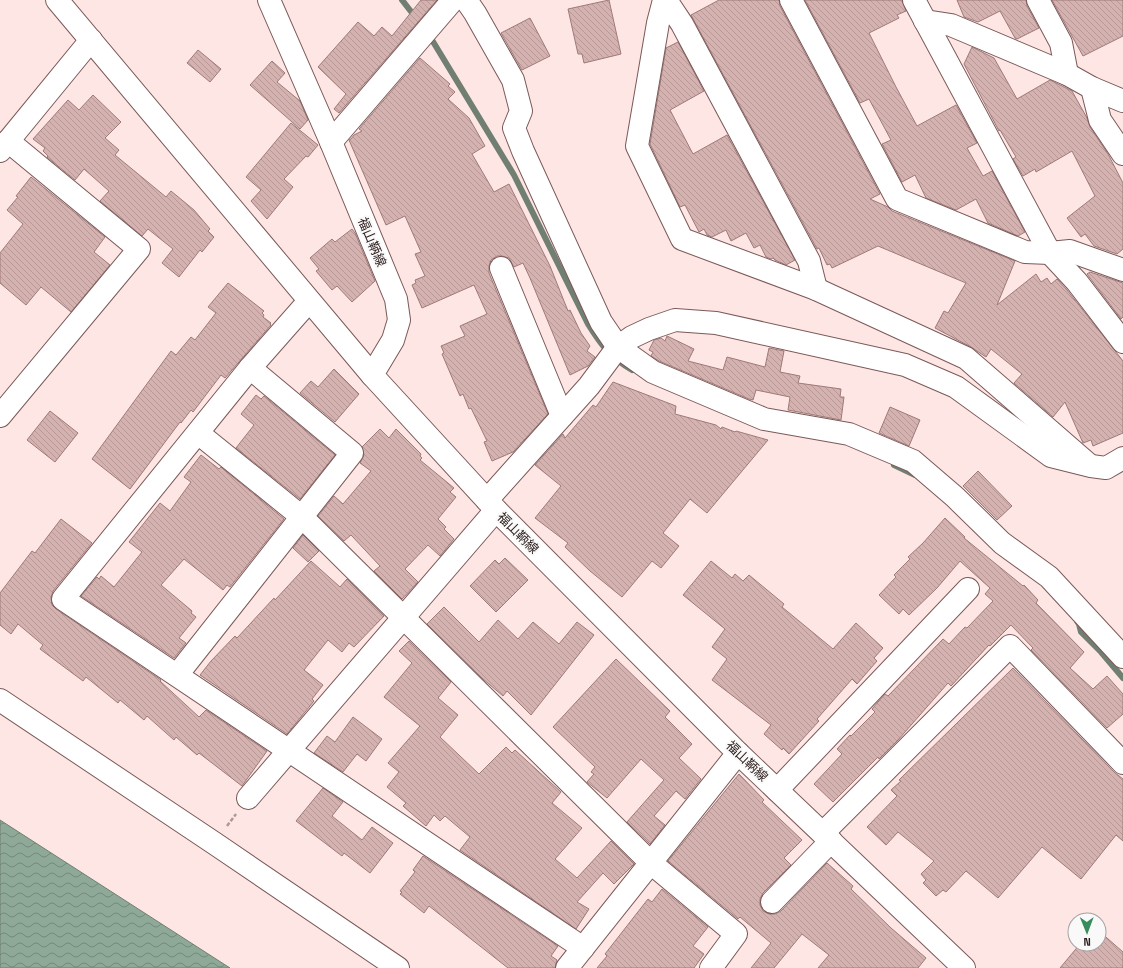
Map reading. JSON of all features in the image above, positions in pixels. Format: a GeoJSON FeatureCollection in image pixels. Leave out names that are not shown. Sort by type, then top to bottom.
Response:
{"type":"FeatureCollection","features":[{"type":"Feature","properties":{"kind":"street"},"geometry":{"type":"LineString","coordinates":[[58,0],[372,375]]}},
{"type":"Feature","properties":{"kind":"street","name":"福山鞆線"},"geometry":{"type":"LineString","coordinates":[[269,0],[331,142],[396,298],[399,320],[394,340],[372,375],[491,505],[738,753],[964,968]]}},
{"type":"Feature","properties":{"kind":"street"},"geometry":{"type":"LineString","coordinates":[[331,142],[453,0]]}},
{"type":"Feature","properties":{"kind":"street"},"geometry":{"type":"LineString","coordinates":[[466,0],[513,80],[521,111],[514,128],[614,352],[653,372],[764,419],[849,434],[913,461],[955,497],[1002,542],[1049,577],[1123,657]]}},
{"type":"Feature","properties":{"kind":"street"},"geometry":{"type":"LineString","coordinates":[[665,0],[658,23],[637,146],[682,239],[816,289],[966,358],[1091,466]]}},
{"type":"Feature","properties":{"kind":"street"},"geometry":{"type":"LineString","coordinates":[[665,0],[682,24],[809,261],[816,289]]}},
{"type":"Feature","properties":{"kind":"street"},"geometry":{"type":"LineString","coordinates":[[791,0],[897,199],[1025,252],[1070,252],[1123,270]]}},
{"type":"Feature","properties":{"kind":"street"},"geometry":{"type":"LineString","coordinates":[[914,0],[1050,253],[1077,282],[1123,342]]}},
{"type":"Feature","properties":{"kind":"street"},"geometry":{"type":"LineString","coordinates":[[1038,0],[1061,44],[1067,74]]}},
{"type":"Feature","properties":{"kind":"street"},"geometry":{"type":"LineString","coordinates":[[925,21],[951,25],[1067,74],[1092,88],[1123,101]]}},
{"type":"Feature","properties":{"kind":"street"},"geometry":{"type":"LineString","coordinates":[[0,416],[139,248],[4,146],[91,40]]}},
{"type":"Feature","properties":{"kind":"street"},"geometry":{"type":"LineString","coordinates":[[1092,88],[1100,120],[1123,154]]}},
{"type":"Feature","properties":{"kind":"street"},"geometry":{"type":"LineString","coordinates":[[501,268],[562,416]]}},
{"type":"Feature","properties":{"kind":"street"},"geometry":{"type":"LineString","coordinates":[[309,301],[250,368],[63,599],[583,948]]}},
{"type":"Feature","properties":{"kind":"street"},"geometry":{"type":"LineString","coordinates":[[248,798],[402,618],[562,416],[589,386],[614,352],[632,337],[649,329],[675,320],[716,323],[905,365],[956,387],[1051,456],[1091,466],[1106,468],[1123,458]]}},
{"type":"Feature","properties":{"kind":"street"},"geometry":{"type":"LineString","coordinates":[[177,675],[352,453],[250,368]]}},
{"type":"Feature","properties":{"kind":"street"},"geometry":{"type":"LineString","coordinates":[[198,433],[302,517],[402,618],[651,863],[736,934],[711,968]]}},
{"type":"Feature","properties":{"kind":"street"},"geometry":{"type":"LineString","coordinates":[[777,790],[968,588]]}},
{"type":"Feature","properties":{"kind":"street"},"geometry":{"type":"LineString","coordinates":[[772,902],[827,837],[1010,646],[1123,762]]}},
{"type":"Feature","properties":{"kind":"street"},"geometry":{"type":"LineString","coordinates":[[0,700],[398,968]]}},
{"type":"Feature","properties":{"kind":"street"},"geometry":{"type":"LineString","coordinates":[[567,968],[738,753]]}},
{"type":"Feature","properties":{"kind":"path"},"geometry":{"type":"LineString","coordinates":[[214,843],[248,798]]}},
{"type":"Feature","properties":{"kind":"water"},"geometry":{"type":"Polygon","coordinates":[[[0,820],[230,968],[0,968],[0,820]]]}},
{"type":"Feature","properties":{"kind":"building"},"geometry":{"type":"Polygon","coordinates":[[[421,0],[437,0],[339,113],[334,109],[346,94],[318,67],[358,22],[374,36],[382,27],[392,36],[421,0]]]}},
{"type":"Feature","properties":{"kind":"building"},"geometry":{"type":"Polygon","coordinates":[[[609,0],[621,54],[584,63],[582,54],[578,54],[568,9],[609,0]]]}},
{"type":"Feature","properties":{"kind":"building"},"geometry":{"type":"Polygon","coordinates":[[[719,0],[779,0],[780,6],[880,194],[870,199],[888,207],[892,211],[1015,261],[997,305],[1036,274],[1041,282],[1047,278],[1051,284],[1057,279],[1123,361],[1123,433],[1093,446],[1091,440],[1083,443],[1065,402],[1053,417],[1014,383],[1022,374],[991,349],[986,357],[971,347],[935,328],[944,311],[948,313],[966,283],[878,246],[832,268],[830,264],[827,265],[691,15],[719,0]]]}},
{"type":"Feature","properties":{"kind":"building"},"geometry":{"type":"Polygon","coordinates":[[[805,0],[902,0],[906,11],[897,15],[899,18],[869,33],[896,87],[917,126],[956,105],[977,143],[967,148],[983,176],[992,171],[1025,232],[1018,236],[988,223],[976,199],[956,210],[926,198],[915,175],[902,182],[882,144],[891,140],[869,99],[860,103],[805,0]]]}},
{"type":"Feature","properties":{"kind":"building"},"geometry":{"type":"Polygon","coordinates":[[[957,0],[1026,0],[1027,6],[1039,28],[1017,39],[1000,11],[978,22],[964,17],[957,0]]]}},
{"type":"Feature","properties":{"kind":"building"},"geometry":{"type":"Polygon","coordinates":[[[1052,0],[1123,0],[1123,36],[1083,56],[1052,0]]]}},
{"type":"Feature","properties":{"kind":"building"},"geometry":{"type":"Polygon","coordinates":[[[530,18],[550,56],[522,70],[501,33],[530,18]]]}},
{"type":"Feature","properties":{"kind":"building"},"geometry":{"type":"Polygon","coordinates":[[[678,42],[704,91],[670,110],[693,154],[727,135],[795,260],[786,265],[773,258],[771,259],[766,257],[760,245],[754,248],[746,233],[731,241],[726,230],[712,237],[707,235],[704,229],[699,232],[685,205],[680,207],[650,144],[666,48],[678,42]]]}},
{"type":"Feature","properties":{"kind":"building"},"geometry":{"type":"Polygon","coordinates":[[[972,47],[994,58],[1017,99],[1050,80],[1072,91],[1087,118],[1090,127],[1108,154],[1123,183],[1123,249],[1117,254],[1094,246],[1085,234],[1081,237],[1067,218],[1095,196],[1072,151],[1036,172],[1035,169],[1023,176],[1013,159],[1016,157],[1000,130],[999,131],[964,64],[972,47]]]}},
{"type":"Feature","properties":{"kind":"building"},"geometry":{"type":"Polygon","coordinates":[[[198,50],[221,69],[210,82],[187,63],[198,50]]]}},
{"type":"Feature","properties":{"kind":"building"},"geometry":{"type":"Polygon","coordinates":[[[420,58],[450,84],[448,86],[455,92],[448,99],[469,118],[485,146],[472,154],[494,192],[509,184],[550,266],[568,311],[570,310],[581,333],[590,346],[587,351],[595,357],[588,366],[570,375],[523,263],[514,267],[509,258],[502,256],[497,256],[491,260],[489,273],[548,414],[513,452],[492,461],[484,442],[487,441],[471,408],[469,409],[463,394],[460,396],[442,354],[444,353],[441,346],[465,336],[460,326],[487,314],[474,285],[422,308],[412,285],[416,283],[415,280],[425,276],[415,254],[421,252],[405,216],[386,225],[349,140],[354,135],[362,131],[359,129],[420,58]]]}},
{"type":"Feature","properties":{"kind":"building"},"geometry":{"type":"Polygon","coordinates":[[[272,61],[285,73],[277,82],[300,101],[308,120],[300,129],[250,85],[272,61]]]}},
{"type":"Feature","properties":{"kind":"building"},"geometry":{"type":"Polygon","coordinates":[[[93,95],[121,122],[105,138],[119,150],[115,155],[166,197],[171,191],[194,210],[210,229],[208,231],[214,237],[202,252],[200,250],[179,277],[162,263],[173,249],[148,229],[142,236],[100,201],[109,191],[84,169],[75,180],[47,157],[48,156],[43,151],[45,148],[33,139],[68,100],[79,110],[93,95]]]}},
{"type":"Feature","properties":{"kind":"building"},"geometry":{"type":"Polygon","coordinates":[[[291,123],[318,145],[308,157],[306,156],[284,179],[293,187],[267,219],[251,201],[261,190],[246,177],[291,123]]]}},
{"type":"Feature","properties":{"kind":"building"},"geometry":{"type":"Polygon","coordinates":[[[31,177],[105,237],[94,252],[110,265],[71,312],[41,287],[26,305],[0,283],[0,253],[23,224],[7,210],[18,197],[16,196],[31,177]]]}},
{"type":"Feature","properties":{"kind":"building"},"geometry":{"type":"Polygon","coordinates":[[[352,229],[375,281],[352,302],[337,286],[332,290],[316,271],[319,269],[310,258],[332,239],[335,242],[352,229]]]}},
{"type":"Feature","properties":{"kind":"building"},"geometry":{"type":"Polygon","coordinates":[[[1090,272],[1123,283],[1123,317],[1121,319],[1087,274],[1090,272]]]}},
{"type":"Feature","properties":{"kind":"building"},"geometry":{"type":"Polygon","coordinates":[[[228,283],[264,311],[262,313],[264,315],[263,317],[271,323],[271,325],[225,378],[221,375],[193,412],[191,410],[181,423],[180,422],[130,489],[92,459],[171,351],[176,355],[191,337],[195,340],[216,313],[208,307],[228,283]]]}},
{"type":"Feature","properties":{"kind":"building"},"geometry":{"type":"Polygon","coordinates":[[[667,336],[694,349],[688,361],[723,370],[727,357],[765,367],[769,348],[784,351],[780,372],[800,376],[798,383],[841,389],[840,397],[844,397],[841,420],[788,410],[790,397],[756,390],[753,400],[749,399],[659,361],[651,356],[653,352],[649,350],[654,340],[661,338],[665,341],[667,336]]]}},
{"type":"Feature","properties":{"kind":"building"},"geometry":{"type":"Polygon","coordinates":[[[334,369],[359,394],[335,422],[300,393],[311,381],[318,387],[334,369]]]}},
{"type":"Feature","properties":{"kind":"building"},"geometry":{"type":"Polygon","coordinates":[[[613,382],[676,406],[675,414],[716,425],[721,429],[722,427],[735,432],[736,431],[768,440],[707,513],[690,499],[663,533],[679,546],[661,568],[652,561],[622,597],[590,571],[565,547],[568,543],[535,518],[561,486],[535,465],[563,434],[565,438],[593,405],[596,407],[613,382]]]}},
{"type":"Feature","properties":{"kind":"building"},"geometry":{"type":"Polygon","coordinates":[[[256,395],[261,399],[264,396],[335,455],[300,499],[236,448],[254,425],[241,414],[256,395]]]}},
{"type":"Feature","properties":{"kind":"building"},"geometry":{"type":"Polygon","coordinates":[[[890,407],[920,420],[909,446],[879,433],[890,407]]]}},
{"type":"Feature","properties":{"kind":"building"},"geometry":{"type":"Polygon","coordinates":[[[50,411],[78,433],[55,462],[27,440],[50,411]]]}},
{"type":"Feature","properties":{"kind":"building"},"geometry":{"type":"Polygon","coordinates":[[[380,429],[389,438],[396,429],[421,454],[420,456],[422,458],[420,460],[454,488],[450,492],[456,497],[438,519],[446,527],[444,529],[454,539],[440,556],[428,545],[405,569],[418,582],[402,599],[374,571],[380,566],[351,535],[344,541],[318,516],[334,496],[343,504],[371,471],[360,463],[364,455],[362,447],[380,429]]]}},
{"type":"Feature","properties":{"kind":"building"},"geometry":{"type":"Polygon","coordinates":[[[201,455],[219,469],[221,467],[284,519],[230,587],[227,585],[223,590],[184,559],[161,585],[192,611],[191,613],[196,617],[179,638],[186,643],[174,658],[81,596],[97,577],[99,579],[101,576],[114,587],[142,552],[129,542],[160,503],[170,511],[191,482],[184,477],[201,455]]]}},
{"type":"Feature","properties":{"kind":"building"},"geometry":{"type":"Polygon","coordinates":[[[978,471],[1012,506],[997,520],[963,486],[978,471]]]}},
{"type":"Feature","properties":{"kind":"building"},"geometry":{"type":"Polygon","coordinates":[[[945,518],[965,537],[964,538],[1023,586],[1024,585],[1038,600],[1036,603],[1084,652],[1070,668],[1093,689],[1107,676],[1123,694],[1123,714],[1107,728],[1031,650],[1033,648],[1011,625],[990,646],[989,645],[951,686],[948,683],[898,740],[879,759],[878,757],[833,802],[814,784],[842,754],[837,749],[875,712],[872,709],[885,694],[888,696],[943,639],[949,644],[993,601],[985,594],[990,588],[960,561],[937,588],[909,615],[903,609],[899,614],[879,595],[896,577],[894,575],[910,559],[908,557],[923,543],[945,518]]]}},
{"type":"Feature","properties":{"kind":"building"},"geometry":{"type":"Polygon","coordinates":[[[61,519],[92,543],[53,591],[51,598],[52,605],[161,680],[160,681],[199,717],[206,710],[267,751],[242,786],[199,753],[197,755],[176,737],[174,740],[147,716],[144,720],[120,700],[118,703],[86,677],[83,681],[40,649],[43,645],[18,624],[11,634],[0,625],[0,593],[32,551],[35,553],[61,519]]]}},
{"type":"Feature","properties":{"kind":"building"},"geometry":{"type":"Polygon","coordinates":[[[303,535],[319,551],[308,562],[293,548],[303,535]]]}},
{"type":"Feature","properties":{"kind":"building"},"geometry":{"type":"Polygon","coordinates":[[[505,558],[528,580],[496,612],[470,586],[495,560],[499,564],[505,558]]]}},
{"type":"Feature","properties":{"kind":"building"},"geometry":{"type":"Polygon","coordinates":[[[311,561],[340,587],[347,579],[384,616],[354,647],[349,643],[342,652],[328,640],[304,670],[323,685],[312,699],[314,701],[287,734],[200,675],[235,636],[237,638],[311,561]]]}},
{"type":"Feature","properties":{"kind":"building"},"geometry":{"type":"Polygon","coordinates":[[[711,561],[732,578],[735,574],[743,581],[749,575],[784,604],[782,607],[833,649],[856,623],[883,648],[874,658],[877,661],[857,684],[852,679],[817,719],[819,721],[789,754],[783,748],[782,750],[764,734],[771,725],[712,680],[727,659],[712,647],[725,629],[683,595],[711,561]]]}},
{"type":"Feature","properties":{"kind":"building"},"geometry":{"type":"Polygon","coordinates":[[[444,607],[479,642],[498,620],[518,639],[533,622],[559,644],[577,622],[594,635],[531,715],[507,691],[503,696],[483,679],[427,624],[444,607]]]}},
{"type":"Feature","properties":{"kind":"building"},"geometry":{"type":"Polygon","coordinates":[[[409,641],[451,682],[438,698],[458,715],[440,737],[479,774],[506,747],[512,753],[515,750],[561,792],[552,803],[582,828],[555,859],[577,878],[611,841],[634,864],[614,884],[603,873],[577,902],[589,909],[576,929],[460,850],[470,837],[445,816],[440,821],[434,815],[426,826],[403,806],[406,803],[387,787],[399,772],[388,763],[420,726],[384,697],[412,663],[399,651],[409,641]]]}},
{"type":"Feature","properties":{"kind":"building"},"geometry":{"type":"Polygon","coordinates":[[[616,659],[670,711],[665,717],[692,744],[679,758],[701,779],[685,799],[676,791],[654,816],[665,825],[650,844],[627,822],[664,780],[641,759],[607,798],[587,782],[594,774],[591,772],[595,767],[553,727],[616,659]]]}},
{"type":"Feature","properties":{"kind":"building"},"geometry":{"type":"Polygon","coordinates":[[[1013,668],[1114,772],[1123,779],[1123,841],[1116,835],[1081,879],[1042,847],[998,898],[966,871],[946,892],[943,890],[936,896],[923,883],[926,880],[921,874],[934,861],[898,832],[886,845],[867,827],[897,796],[891,790],[901,781],[899,780],[1013,668]]]}},
{"type":"Feature","properties":{"kind":"building"},"geometry":{"type":"Polygon","coordinates":[[[353,717],[382,739],[366,761],[357,754],[343,772],[314,753],[327,736],[335,742],[353,717]]]}},
{"type":"Feature","properties":{"kind":"building"},"geometry":{"type":"Polygon","coordinates":[[[739,774],[764,800],[762,802],[802,840],[784,858],[791,865],[763,893],[760,899],[760,905],[763,911],[769,914],[775,914],[781,911],[827,863],[853,886],[851,889],[891,928],[926,958],[918,968],[818,968],[829,955],[802,934],[774,968],[751,968],[771,943],[740,917],[738,919],[668,861],[739,774]]]}},
{"type":"Feature","properties":{"kind":"building"},"geometry":{"type":"Polygon","coordinates":[[[323,788],[343,802],[332,816],[362,840],[372,827],[393,843],[370,873],[344,853],[342,856],[296,821],[323,788]]]}},
{"type":"Feature","properties":{"kind":"building"},"geometry":{"type":"Polygon","coordinates":[[[423,856],[558,946],[551,956],[557,960],[555,968],[508,968],[429,906],[424,913],[400,894],[402,892],[400,891],[415,872],[413,870],[423,856]]]}},
{"type":"Feature","properties":{"kind":"building"},"geometry":{"type":"Polygon","coordinates":[[[662,889],[708,927],[693,946],[704,954],[694,968],[597,968],[607,956],[605,954],[648,899],[652,902],[662,889]]]}},
{"type":"Feature","properties":{"kind":"building"},"geometry":{"type":"Polygon","coordinates":[[[1107,938],[1123,952],[1123,968],[1060,968],[1073,952],[1107,952],[1107,938]]]}},
{"type":"Feature","properties":{"kind":"waterway"},"geometry":{"type":"LineString","coordinates":[[402,0],[416,18]]}},
{"type":"Feature","properties":{"kind":"waterway"},"geometry":{"type":"LineString","coordinates":[[429,35],[514,175],[588,324],[607,350],[632,370]]}},
{"type":"Feature","properties":{"kind":"waterway"},"geometry":{"type":"LineString","coordinates":[[894,465],[915,475]]}},
{"type":"Feature","properties":{"kind":"waterway"},"geometry":{"type":"LineString","coordinates":[[1077,621],[1081,632],[1101,652],[1123,678]]}}]}
